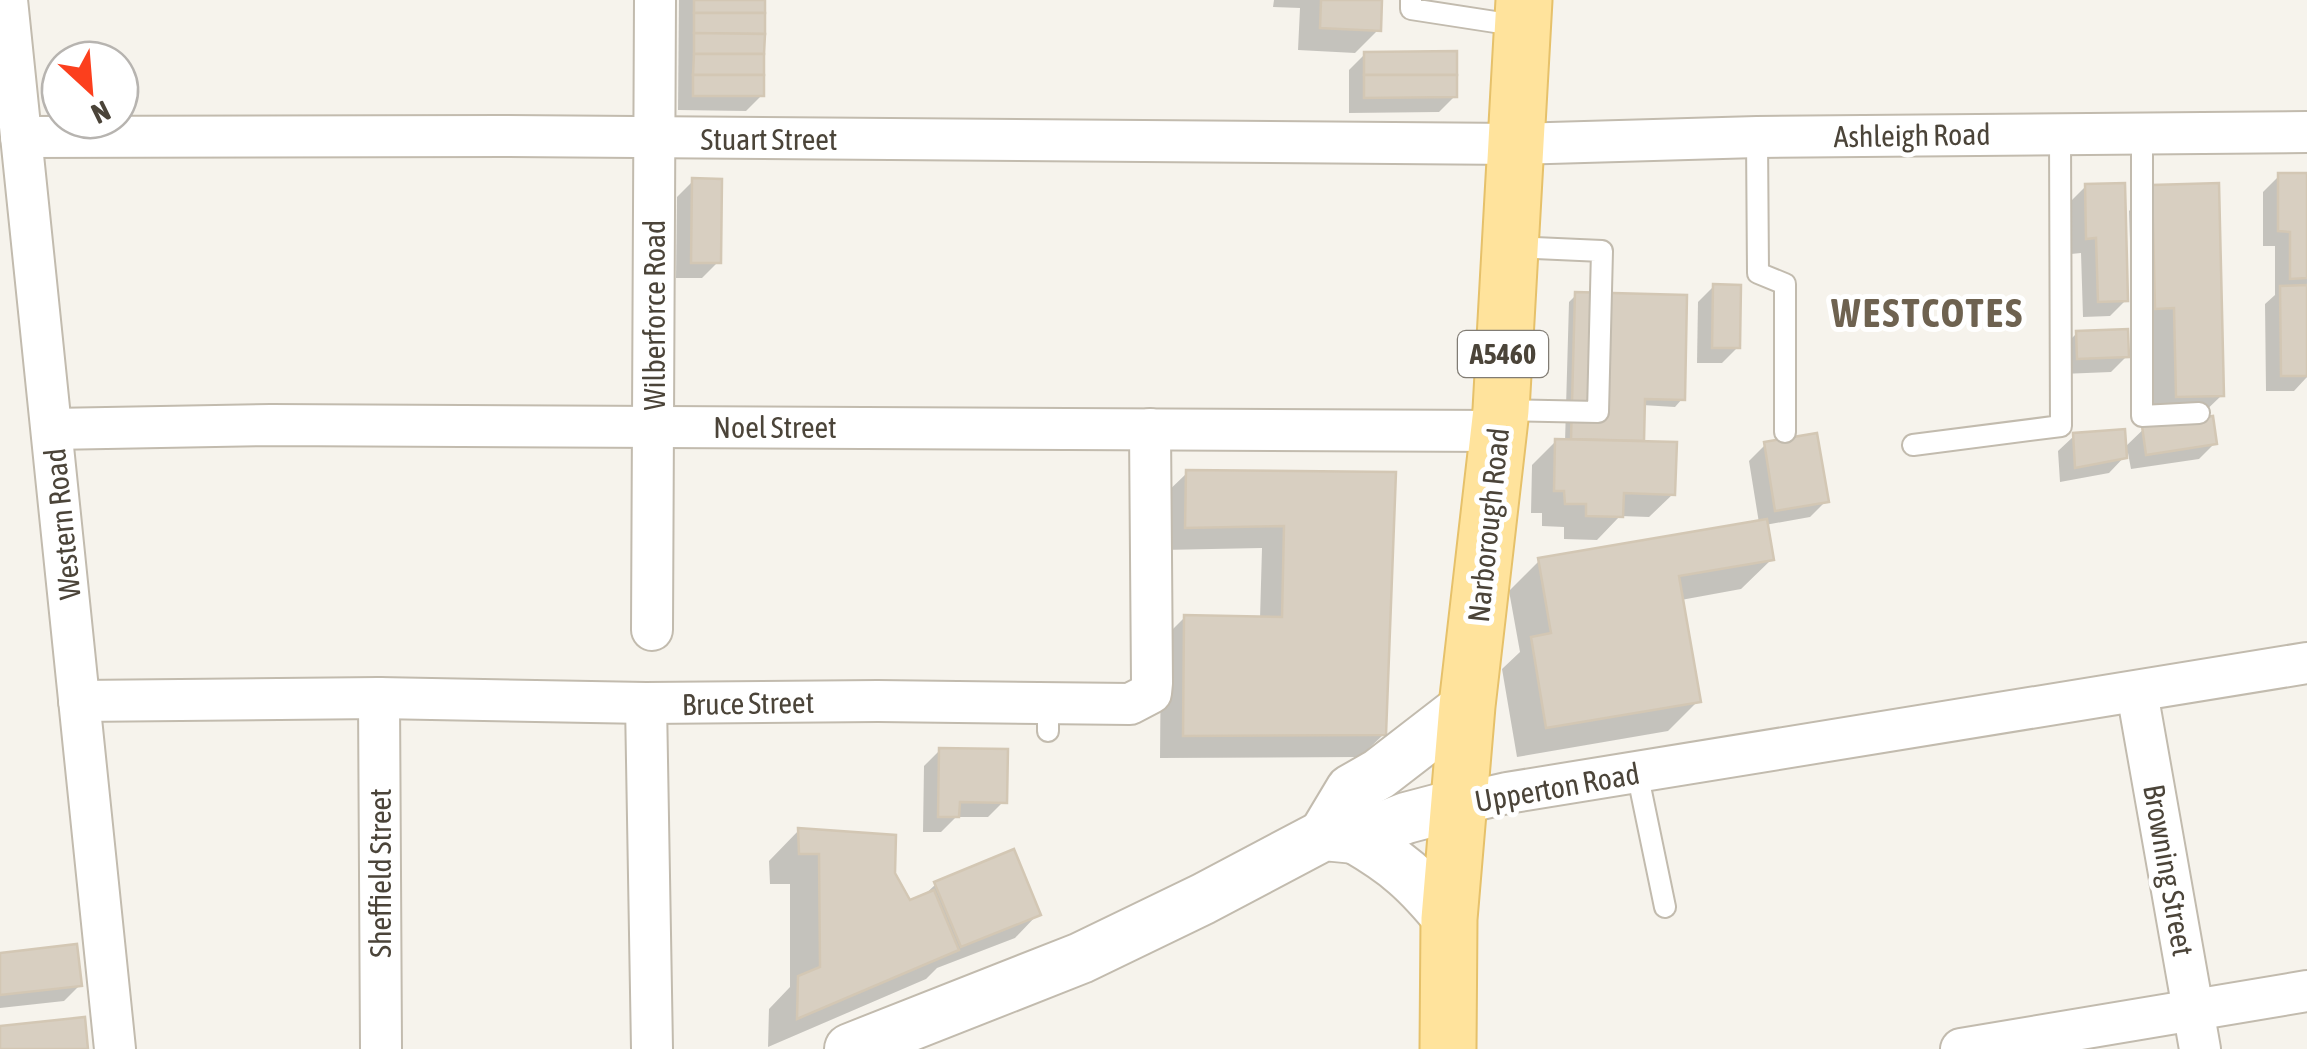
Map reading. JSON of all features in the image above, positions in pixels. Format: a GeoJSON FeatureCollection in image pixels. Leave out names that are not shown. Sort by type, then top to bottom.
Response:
{"type":"FeatureCollection","features":[{"type":"Feature","properties":{"kind":"main road","name":"Narborough Road"},"geometry":{"type":"LineString","coordinates":[[1448,1049],[1448,919],[1467,706],[1500,421],[1523,13]]}},
{"type":"Feature","properties":{"kind":"street","name":"Western Road"},"geometry":{"type":"LineString","coordinates":[[7,0],[114,1049]]}},
{"type":"Feature","properties":{"kind":"street","name":"Wilberforce Road"},"geometry":{"type":"LineString","coordinates":[[652,630],[655,0]]}},
{"type":"Feature","properties":{"kind":"street","name":"Ashleigh Road"},"geometry":{"type":"LineString","coordinates":[[1516,144],[2060,132],[2307,132]]}},
{"type":"Feature","properties":{"kind":"street","name":"Stuart Street"},"geometry":{"type":"LineString","coordinates":[[22,137],[1516,144]]}},
{"type":"Feature","properties":{"kind":"street","name":"Noel Street"},"geometry":{"type":"LineString","coordinates":[[52,429],[271,424],[1150,429],[1500,421]]}},
{"type":"Feature","properties":{"kind":"street","name":"Bruce Street"},"geometry":{"type":"LineString","coordinates":[[79,700],[378,698],[1048,718],[1130,704],[1151,692],[1150,429]]}},
{"type":"Feature","properties":{"kind":"street","name":"Upperton Road"},"geometry":{"type":"LineString","coordinates":[[850,1049],[1082,958],[1340,836],[1458,804],[2307,663]]}},
{"type":"Feature","properties":{"kind":"street","name":"Browning Street"},"geometry":{"type":"LineString","coordinates":[[2137,692],[2200,1049]]}},
{"type":"Feature","properties":{"kind":"street","name":"Sheffield Street"},"geometry":{"type":"LineString","coordinates":[[378,698],[381,1049]]}},
{"type":"Feature","properties":{"kind":"street"},"geometry":{"type":"LineString","coordinates":[[646,704],[652,1049]]}},
{"type":"Feature","properties":{"kind":"street"},"geometry":{"type":"LineString","coordinates":[[1448,919],[1410,873],[1340,836],[1351,790],[1379,774],[1467,706]]}},
{"type":"Feature","properties":{"kind":"street"},"geometry":{"type":"LineString","coordinates":[[1961,1049],[2307,991]]}},
{"type":"Feature","properties":{"kind":"lane"},"geometry":{"type":"LineString","coordinates":[[1410,0],[1410,10],[1523,13]]}},
{"type":"Feature","properties":{"kind":"lane"},"geometry":{"type":"LineString","coordinates":[[1913,445],[2062,426],[2060,132]]}},
{"type":"Feature","properties":{"kind":"lane"},"geometry":{"type":"LineString","coordinates":[[2142,132],[2142,416],[2199,412]]}},
{"type":"Feature","properties":{"kind":"lane"},"geometry":{"type":"LineString","coordinates":[[1757,137],[1758,273],[1785,284],[1784,432]]}},
{"type":"Feature","properties":{"kind":"lane"},"geometry":{"type":"LineString","coordinates":[[1500,421],[1598,412],[1602,250],[1508,247]]}},
{"type":"Feature","properties":{"kind":"lane"},"geometry":{"type":"LineString","coordinates":[[1637,772],[1664,907]]}},
{"type":"Feature","properties":{"kind":"building"},"geometry":{"type":"Polygon","coordinates":[[[694,0],[765,0],[765,13],[694,13],[694,0]]]}},
{"type":"Feature","properties":{"kind":"building"},"geometry":{"type":"Polygon","coordinates":[[[1321,0],[1382,0],[1381,31],[1320,28],[1321,0]]]}},
{"type":"Feature","properties":{"kind":"building"},"geometry":{"type":"Polygon","coordinates":[[[694,13],[765,13],[765,34],[694,33],[694,13]]]}},
{"type":"Feature","properties":{"kind":"building"},"geometry":{"type":"Polygon","coordinates":[[[694,33],[765,34],[764,54],[694,54],[694,33]]]}},
{"type":"Feature","properties":{"kind":"building"},"geometry":{"type":"Polygon","coordinates":[[[1457,51],[1457,75],[1364,75],[1364,52],[1457,51]]]}},
{"type":"Feature","properties":{"kind":"building"},"geometry":{"type":"Polygon","coordinates":[[[694,54],[764,54],[764,75],[693,75],[694,54]]]}},
{"type":"Feature","properties":{"kind":"building"},"geometry":{"type":"Polygon","coordinates":[[[693,75],[764,75],[764,96],[693,96],[693,75]]]}},
{"type":"Feature","properties":{"kind":"building"},"geometry":{"type":"Polygon","coordinates":[[[1364,75],[1457,75],[1457,97],[1364,98],[1364,75]]]}},
{"type":"Feature","properties":{"kind":"building"},"geometry":{"type":"Polygon","coordinates":[[[2278,173],[2307,173],[2307,278],[2290,279],[2290,232],[2278,231],[2278,173]]]}},
{"type":"Feature","properties":{"kind":"building"},"geometry":{"type":"Polygon","coordinates":[[[692,178],[722,179],[721,263],[691,263],[692,178]]]}},
{"type":"Feature","properties":{"kind":"building"},"geometry":{"type":"Polygon","coordinates":[[[2125,183],[2128,301],[2098,302],[2096,238],[2086,239],[2085,184],[2125,183]]]}},
{"type":"Feature","properties":{"kind":"building"},"geometry":{"type":"Polygon","coordinates":[[[2219,183],[2224,396],[2176,397],[2174,308],[2155,309],[2152,185],[2219,183]]]}},
{"type":"Feature","properties":{"kind":"building"},"geometry":{"type":"Polygon","coordinates":[[[1713,284],[1741,285],[1740,348],[1712,348],[1713,284]]]}},
{"type":"Feature","properties":{"kind":"building"},"geometry":{"type":"Polygon","coordinates":[[[2307,285],[2307,376],[2281,376],[2280,286],[2307,285]]]}},
{"type":"Feature","properties":{"kind":"building"},"geometry":{"type":"Polygon","coordinates":[[[1575,292],[1687,295],[1685,400],[1645,399],[1644,441],[1571,439],[1575,292]]]}},
{"type":"Feature","properties":{"kind":"building"},"geometry":{"type":"Polygon","coordinates":[[[2128,329],[2129,357],[2077,359],[2076,331],[2128,329]]]}},
{"type":"Feature","properties":{"kind":"building"},"geometry":{"type":"Polygon","coordinates":[[[2213,416],[2217,444],[2146,455],[2142,426],[2213,416]]]}},
{"type":"Feature","properties":{"kind":"building"},"geometry":{"type":"Polygon","coordinates":[[[2125,429],[2127,458],[2075,468],[2073,433],[2125,429]]]}},
{"type":"Feature","properties":{"kind":"building"},"geometry":{"type":"Polygon","coordinates":[[[1817,433],[1829,502],[1775,511],[1764,442],[1817,433]]]}},
{"type":"Feature","properties":{"kind":"building"},"geometry":{"type":"Polygon","coordinates":[[[1555,439],[1677,442],[1675,495],[1624,493],[1623,517],[1586,516],[1586,504],[1565,504],[1564,491],[1554,491],[1555,439]]]}},
{"type":"Feature","properties":{"kind":"building"},"geometry":{"type":"Polygon","coordinates":[[[1186,470],[1396,472],[1386,735],[1183,736],[1184,615],[1282,617],[1284,526],[1185,528],[1186,470]]]}},
{"type":"Feature","properties":{"kind":"building"},"geometry":{"type":"Polygon","coordinates":[[[1767,519],[1774,560],[1679,576],[1701,702],[1546,728],[1531,637],[1551,633],[1538,558],[1767,519]]]}},
{"type":"Feature","properties":{"kind":"building"},"geometry":{"type":"Polygon","coordinates":[[[939,748],[1008,749],[1007,803],[960,802],[959,817],[938,817],[939,748]]]}},
{"type":"Feature","properties":{"kind":"building"},"geometry":{"type":"Polygon","coordinates":[[[798,828],[896,835],[895,873],[910,900],[934,890],[959,950],[797,1019],[798,976],[820,967],[819,854],[799,854],[798,828]]]}},
{"type":"Feature","properties":{"kind":"building"},"geometry":{"type":"Polygon","coordinates":[[[1014,849],[1041,915],[961,947],[934,882],[1014,849]]]}},
{"type":"Feature","properties":{"kind":"building"},"geometry":{"type":"Polygon","coordinates":[[[77,944],[82,986],[0,995],[0,953],[77,944]]]}},
{"type":"Feature","properties":{"kind":"building"},"geometry":{"type":"Polygon","coordinates":[[[85,1017],[88,1049],[0,1049],[0,1026],[85,1017]]]}},
{"type":"Feature","properties":{"kind":"district","name":"WESTCOTES"},"geometry":{"type":"Point","coordinates":[1928,312]}}]}
